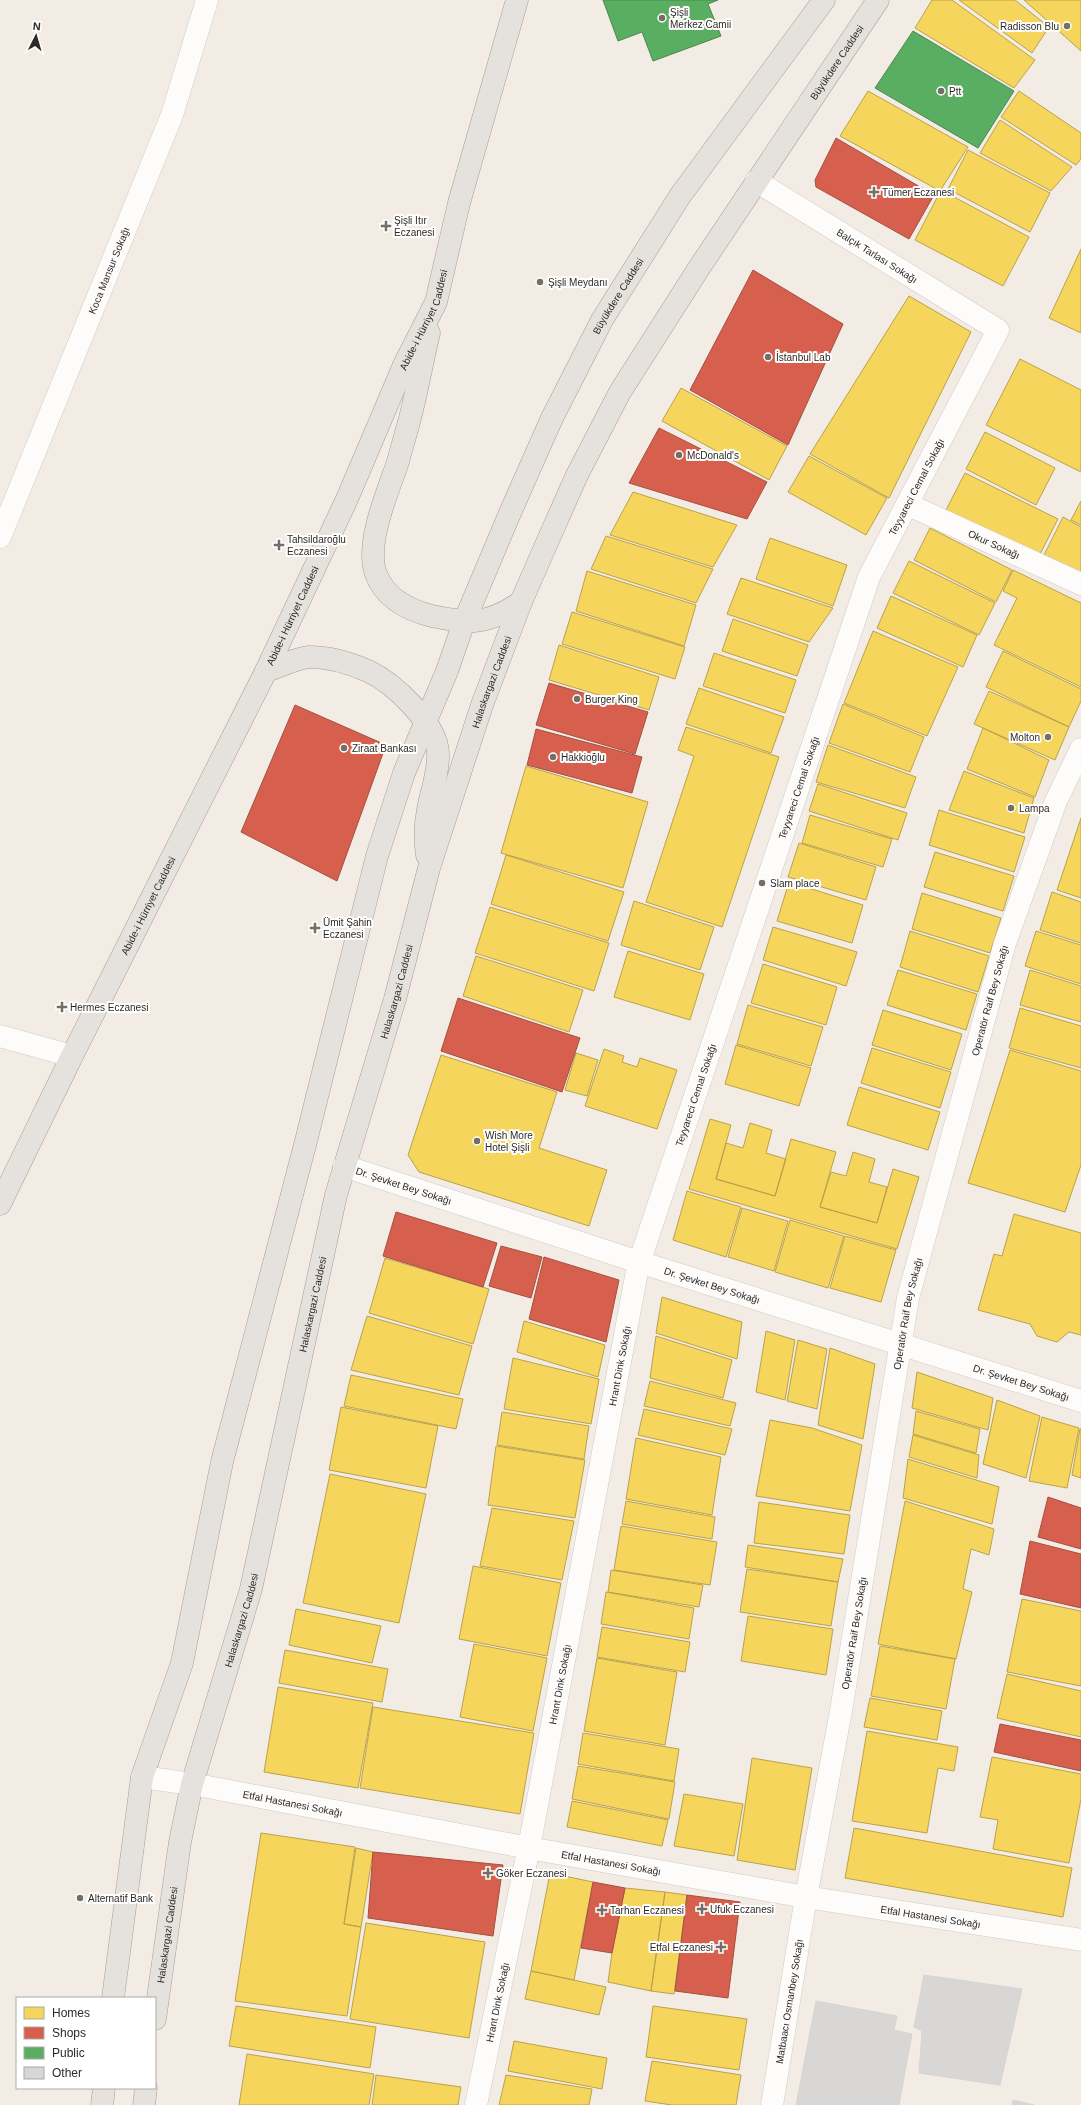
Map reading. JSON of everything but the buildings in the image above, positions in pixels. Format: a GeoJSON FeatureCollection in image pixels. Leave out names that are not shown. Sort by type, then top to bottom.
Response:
{"type":"FeatureCollection","features":[{"type":"Feature","properties":{"kind":"main road","name":"Abide-i Hürriyet Caddesi"},"geometry":{"type":"LineString","coordinates":[[0,1204],[72,1056],[266,671],[347,499],[404,365],[436,302],[459,202],[517,0]]}},
{"type":"Feature","properties":{"kind":"main road","name":"Büyükdere Caddesi"},"geometry":{"type":"LineString","coordinates":[[464,622],[552,418],[602,320],[680,196],[824,0]]}},
{"type":"Feature","properties":{"kind":"main road","name":"Büyükdere Caddesi"},"geometry":{"type":"LineString","coordinates":[[521,602],[577,475],[620,392],[756,181],[878,0]]}},
{"type":"Feature","properties":{"kind":"main road"},"geometry":{"type":"LineString","coordinates":[[436,302],[409,421],[376,533],[374,552],[376,573],[383,589],[397,602],[428,615],[464,622],[505,614],[521,602]]}},
{"type":"Feature","properties":{"kind":"main road","name":"Halaskargazi Caddesi"},"geometry":{"type":"LineString","coordinates":[[156,2012],[180,1842],[192,1784],[251,1589],[344,1166],[395,999],[429,868],[482,705],[521,602]]}},
{"type":"Feature","properties":{"kind":"main road"},"geometry":{"type":"LineString","coordinates":[[113,1997],[142,1777],[182,1663],[222,1462],[306,1141],[377,856],[404,773],[426,721],[464,622]]}},
{"type":"Feature","properties":{"kind":"main road"},"geometry":{"type":"LineString","coordinates":[[266,671],[308,657],[334,660],[369,671],[405,698],[426,721],[437,741],[438,754],[437,770],[428,810],[425,844],[429,868]]}},
{"type":"Feature","properties":{"kind":"main road"},"geometry":{"type":"LineString","coordinates":[[102,2105],[104,2089]]}},
{"type":"Feature","properties":{"kind":"main road"},"geometry":{"type":"LineString","coordinates":[[144,2105],[146,2089]]}},
{"type":"Feature","properties":{"kind":"street","name":"Koca Mansur Sokağı"},"geometry":{"type":"LineString","coordinates":[[0,537],[172,115],[207,0]]}},
{"type":"Feature","properties":{"kind":"street","name":"Balçık Tarlası Sokağı"},"geometry":{"type":"LineString","coordinates":[[756,181],[998,330]]}},
{"type":"Feature","properties":{"kind":"street","name":"Teyyareci Cemal Sokağı"},"geometry":{"type":"LineString","coordinates":[[639,1262],[869,578],[998,330]]}},
{"type":"Feature","properties":{"kind":"street","name":"Okur Sokağı"},"geometry":{"type":"LineString","coordinates":[[907,504],[1081,584]]}},
{"type":"Feature","properties":{"kind":"street","name":"Operatör Raif Bey Sokağı"},"geometry":{"type":"LineString","coordinates":[[806,1897],[841,1711],[908,1298],[1005,943],[1056,801],[1081,749]]}},
{"type":"Feature","properties":{"kind":"street"},"geometry":{"type":"LineString","coordinates":[[0,1036],[72,1056]]}},
{"type":"Feature","properties":{"kind":"street","name":"Dr. Şevket Bey Sokağı"},"geometry":{"type":"LineString","coordinates":[[344,1166],[639,1262],[1081,1401]]}},
{"type":"Feature","properties":{"kind":"street","name":"Hrant Dink Sokağı"},"geometry":{"type":"LineString","coordinates":[[476,2105],[529,1848],[639,1262]]}},
{"type":"Feature","properties":{"kind":"street","name":"Etfal Hastanesi Sokağı"},"geometry":{"type":"LineString","coordinates":[[142,1777],[192,1784],[529,1848],[806,1897],[1081,1941]]}},
{"type":"Feature","properties":{"kind":"street","name":"Matbaacı Osmanbey Sokağı"},"geometry":{"type":"LineString","coordinates":[[772,2105],[806,1897]]}},
{"type":"Feature","properties":{"kind":"place","name":"Şişli Merkez Camii"},"geometry":{"type":"Point","coordinates":[662,18]}},
{"type":"Feature","properties":{"kind":"place","name":"Radisson Blu"},"geometry":{"type":"Point","coordinates":[1067,26]}},
{"type":"Feature","properties":{"kind":"place","name":"Ptt"},"geometry":{"type":"Point","coordinates":[941,91]}},
{"type":"Feature","properties":{"kind":"place","name":"Tümer Eczanesi"},"geometry":{"type":"Point","coordinates":[874,192]}},
{"type":"Feature","properties":{"kind":"place","name":"Şişli Itır Eczanesi"},"geometry":{"type":"Point","coordinates":[386,226]}},
{"type":"Feature","properties":{"kind":"place","name":"Şişli Meydanı"},"geometry":{"type":"Point","coordinates":[540,282]}},
{"type":"Feature","properties":{"kind":"place","name":"İstanbul Lab"},"geometry":{"type":"Point","coordinates":[768,357]}},
{"type":"Feature","properties":{"kind":"place","name":"McDonald's"},"geometry":{"type":"Point","coordinates":[679,455]}},
{"type":"Feature","properties":{"kind":"place","name":"Tahsildaroğlu Eczanesi"},"geometry":{"type":"Point","coordinates":[279,545]}},
{"type":"Feature","properties":{"kind":"place","name":"Burger King"},"geometry":{"type":"Point","coordinates":[577,699]}},
{"type":"Feature","properties":{"kind":"place","name":"Molton"},"geometry":{"type":"Point","coordinates":[1048,737]}},
{"type":"Feature","properties":{"kind":"place","name":"Ziraat Bankası"},"geometry":{"type":"Point","coordinates":[344,748]}},
{"type":"Feature","properties":{"kind":"place","name":"Hakkioğlu"},"geometry":{"type":"Point","coordinates":[553,757]}},
{"type":"Feature","properties":{"kind":"place","name":"Lampa"},"geometry":{"type":"Point","coordinates":[1011,808]}},
{"type":"Feature","properties":{"kind":"place","name":"Slam place"},"geometry":{"type":"Point","coordinates":[762,883]}},
{"type":"Feature","properties":{"kind":"place","name":"Ümit Şahin Eczanesi"},"geometry":{"type":"Point","coordinates":[315,928]}},
{"type":"Feature","properties":{"kind":"place","name":"Hermes Eczanesi"},"geometry":{"type":"Point","coordinates":[62,1007]}},
{"type":"Feature","properties":{"kind":"place","name":"Wish More Hotel Şişli"},"geometry":{"type":"Point","coordinates":[477,1141]}},
{"type":"Feature","properties":{"kind":"place","name":"Göker Eczanesi"},"geometry":{"type":"Point","coordinates":[488,1873]}},
{"type":"Feature","properties":{"kind":"place","name":"Alternatif Bank"},"geometry":{"type":"Point","coordinates":[80,1898]}},
{"type":"Feature","properties":{"kind":"place","name":"Ufuk Eczanesi"},"geometry":{"type":"Point","coordinates":[702,1909]}},
{"type":"Feature","properties":{"kind":"place","name":"Tarhan Eczanesi"},"geometry":{"type":"Point","coordinates":[602,1910]}},
{"type":"Feature","properties":{"kind":"place","name":"Etfal Eczanesi"},"geometry":{"type":"Point","coordinates":[721,1947]}}]}
